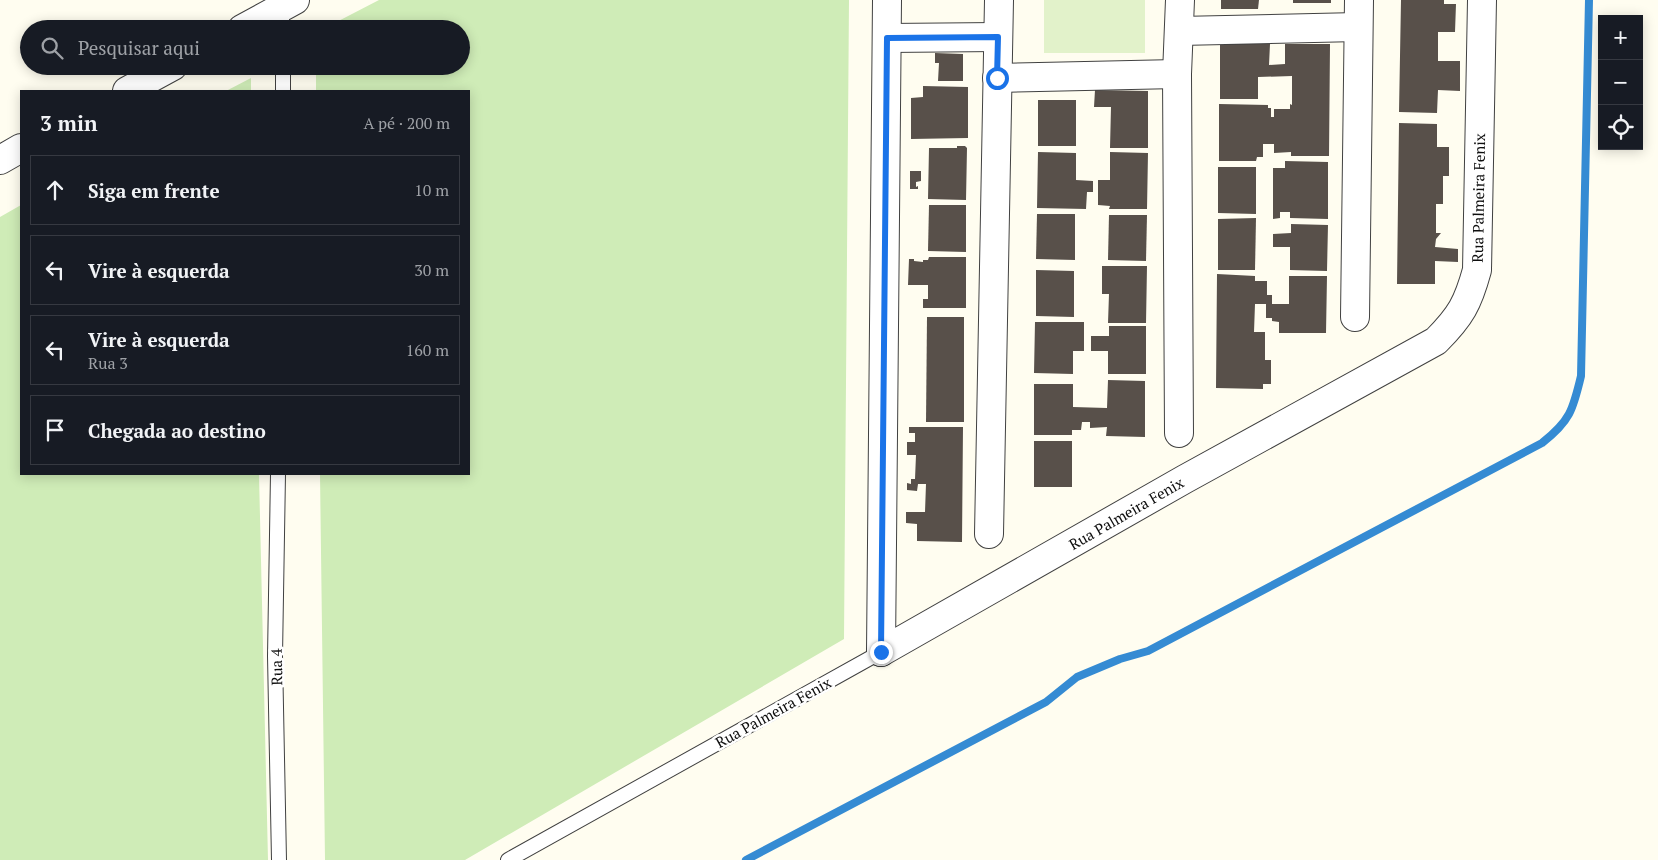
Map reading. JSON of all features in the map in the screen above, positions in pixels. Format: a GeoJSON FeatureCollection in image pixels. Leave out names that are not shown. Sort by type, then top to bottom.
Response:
{"type":"FeatureCollection","features":[{"type":"Feature","properties":{"kind":"street"},"geometry":{"type":"LineString","coordinates":[[881,652],[888,0]]}},
{"type":"Feature","properties":{"kind":"street"},"geometry":{"type":"LineString","coordinates":[[989,534],[999,0]]}},
{"type":"Feature","properties":{"kind":"street"},"geometry":{"type":"LineString","coordinates":[[1179,433],[1177,74],[1180,0]]}},
{"type":"Feature","properties":{"kind":"street","name":"Rua Palmeira Fenix"},"geometry":{"type":"LineString","coordinates":[[881,652],[1185,478],[1436,341],[1452,325],[1464,308],[1471,293],[1477,270],[1482,0]]}},
{"type":"Feature","properties":{"kind":"street"},"geometry":{"type":"LineString","coordinates":[[262,20],[286,9]]}},
{"type":"Feature","properties":{"kind":"street"},"geometry":{"type":"LineString","coordinates":[[1179,31],[1358,13],[1355,317]]}},
{"type":"Feature","properties":{"kind":"street"},"geometry":{"type":"LineString","coordinates":[[887,38],[998,37]]}},
{"type":"Feature","properties":{"kind":"street"},"geometry":{"type":"LineString","coordinates":[[997,78],[1177,74]]}},
{"type":"Feature","properties":{"kind":"street"},"geometry":{"type":"LineString","coordinates":[[128,90],[156,75]]}},
{"type":"Feature","properties":{"kind":"street"},"geometry":{"type":"LineString","coordinates":[[0,160],[20,149]]}},
{"type":"Feature","properties":{"kind":"lane"},"geometry":{"type":"LineString","coordinates":[[283,75],[283,90]]}},
{"type":"Feature","properties":{"kind":"lane","name":"Rua 4"},"geometry":{"type":"LineString","coordinates":[[278,475],[275,656],[279,860]]}},
{"type":"Feature","properties":{"kind":"lane","name":"Rua Palmeira Fenix"},"geometry":{"type":"LineString","coordinates":[[508,860],[881,652]]}},
{"type":"Feature","properties":{"kind":"green space"},"geometry":{"type":"Polygon","coordinates":[[[379,0],[849,0],[844,639],[465,860],[325,860],[320,475],[470,475],[470,90],[316,90],[316,75],[470,75],[470,20],[340,20],[379,0]]]}},
{"type":"Feature","properties":{"kind":"green space"},"geometry":{"type":"Polygon","coordinates":[[[1044,0],[1145,0],[1145,53],[1044,53],[1044,0]]]}},
{"type":"Feature","properties":{"kind":"green space"},"geometry":{"type":"Polygon","coordinates":[[[251,78],[251,90],[228,90],[251,78]]]}},
{"type":"Feature","properties":{"kind":"green space"},"geometry":{"type":"Polygon","coordinates":[[[20,206],[20,475],[259,475],[268,860],[0,860],[0,217],[20,206]]]}},
{"type":"Feature","properties":{"kind":"building"},"geometry":{"type":"Polygon","coordinates":[[[1221,0],[1259,0],[1258,9],[1221,9],[1221,0]]]}},
{"type":"Feature","properties":{"kind":"building"},"geometry":{"type":"Polygon","coordinates":[[[1293,0],[1331,0],[1331,3],[1293,3],[1293,0]]]}},
{"type":"Feature","properties":{"kind":"building"},"geometry":{"type":"Polygon","coordinates":[[[1401,0],[1444,0],[1444,4],[1456,4],[1455,32],[1438,32],[1438,61],[1460,61],[1460,91],[1438,90],[1437,113],[1399,112],[1401,0]]]}},
{"type":"Feature","properties":{"kind":"building"},"geometry":{"type":"Polygon","coordinates":[[[1220,43],[1270,44],[1269,65],[1285,64],[1285,44],[1330,44],[1329,156],[1291,156],[1291,152],[1274,153],[1274,144],[1263,144],[1263,157],[1257,157],[1256,161],[1219,161],[1219,104],[1268,105],[1268,108],[1271,108],[1271,117],[1274,117],[1274,109],[1290,109],[1290,104],[1292,105],[1292,76],[1258,77],[1258,99],[1220,99],[1220,43]]]}},
{"type":"Feature","properties":{"kind":"building"},"geometry":{"type":"Polygon","coordinates":[[[935,53],[963,54],[963,81],[938,81],[939,63],[935,63],[935,53]]]}},
{"type":"Feature","properties":{"kind":"building"},"geometry":{"type":"Polygon","coordinates":[[[923,86],[968,87],[968,138],[911,139],[911,98],[923,97],[923,86]]]}},
{"type":"Feature","properties":{"kind":"building"},"geometry":{"type":"Polygon","coordinates":[[[1095,90],[1148,91],[1148,148],[1110,148],[1111,107],[1094,107],[1095,90]]]}},
{"type":"Feature","properties":{"kind":"building"},"geometry":{"type":"Polygon","coordinates":[[[1038,100],[1076,100],[1076,146],[1038,146],[1038,100]]]}},
{"type":"Feature","properties":{"kind":"building"},"geometry":{"type":"Polygon","coordinates":[[[1399,123],[1437,124],[1437,147],[1449,147],[1449,176],[1443,176],[1443,204],[1436,204],[1436,233],[1441,233],[1436,239],[1435,247],[1458,249],[1458,262],[1435,261],[1435,284],[1397,284],[1399,123]]]}},
{"type":"Feature","properties":{"kind":"building"},"geometry":{"type":"Polygon","coordinates":[[[957,146],[965,146],[967,148],[966,200],[928,199],[929,148],[957,148],[957,146]]]}},
{"type":"Feature","properties":{"kind":"building"},"geometry":{"type":"Polygon","coordinates":[[[1038,152],[1076,153],[1076,180],[1093,181],[1093,192],[1087,192],[1086,209],[1037,208],[1038,152]]]}},
{"type":"Feature","properties":{"kind":"building"},"geometry":{"type":"Polygon","coordinates":[[[1110,152],[1148,153],[1147,209],[1109,209],[1110,206],[1098,205],[1098,180],[1110,180],[1110,152]]]}},
{"type":"Feature","properties":{"kind":"building"},"geometry":{"type":"Polygon","coordinates":[[[1285,161],[1328,162],[1328,219],[1290,218],[1290,212],[1280,212],[1280,218],[1273,219],[1273,168],[1285,168],[1285,161]]]}},
{"type":"Feature","properties":{"kind":"building"},"geometry":{"type":"Polygon","coordinates":[[[1218,167],[1256,167],[1256,214],[1218,213],[1218,167]]]}},
{"type":"Feature","properties":{"kind":"building"},"geometry":{"type":"Polygon","coordinates":[[[910,171],[921,171],[921,181],[916,182],[918,189],[910,189],[910,171]]]}},
{"type":"Feature","properties":{"kind":"building"},"geometry":{"type":"Polygon","coordinates":[[[929,205],[966,205],[966,252],[928,251],[929,205]]]}},
{"type":"Feature","properties":{"kind":"building"},"geometry":{"type":"Polygon","coordinates":[[[1037,214],[1075,214],[1075,260],[1036,259],[1037,214]]]}},
{"type":"Feature","properties":{"kind":"building"},"geometry":{"type":"Polygon","coordinates":[[[1109,215],[1147,215],[1146,261],[1108,260],[1109,215]]]}},
{"type":"Feature","properties":{"kind":"building"},"geometry":{"type":"Polygon","coordinates":[[[1256,218],[1255,270],[1218,270],[1218,219],[1256,218]]]}},
{"type":"Feature","properties":{"kind":"building"},"geometry":{"type":"Polygon","coordinates":[[[1291,224],[1328,225],[1327,271],[1290,270],[1290,247],[1273,247],[1273,234],[1291,233],[1291,224]]]}},
{"type":"Feature","properties":{"kind":"building"},"geometry":{"type":"Polygon","coordinates":[[[929,257],[966,257],[966,308],[923,308],[923,299],[928,299],[928,285],[908,285],[909,259],[923,262],[923,260],[928,260],[929,257]]]}},
{"type":"Feature","properties":{"kind":"building"},"geometry":{"type":"Polygon","coordinates":[[[1102,266],[1147,266],[1146,323],[1108,323],[1109,294],[1102,294],[1102,266]]]}},
{"type":"Feature","properties":{"kind":"building"},"geometry":{"type":"Polygon","coordinates":[[[1036,270],[1074,271],[1074,317],[1036,316],[1036,270]]]}},
{"type":"Feature","properties":{"kind":"building"},"geometry":{"type":"Polygon","coordinates":[[[1217,274],[1255,276],[1255,281],[1267,281],[1267,295],[1272,295],[1272,304],[1289,304],[1289,276],[1327,276],[1326,333],[1279,333],[1279,322],[1272,321],[1272,318],[1266,318],[1266,304],[1255,304],[1254,332],[1265,332],[1265,360],[1271,360],[1271,384],[1263,384],[1263,389],[1216,388],[1217,274]]]}},
{"type":"Feature","properties":{"kind":"building"},"geometry":{"type":"Polygon","coordinates":[[[927,317],[964,317],[964,422],[926,422],[927,317]]]}},
{"type":"Feature","properties":{"kind":"building"},"geometry":{"type":"Polygon","coordinates":[[[1035,322],[1084,322],[1084,351],[1073,351],[1073,374],[1034,373],[1035,322]]]}},
{"type":"Feature","properties":{"kind":"building"},"geometry":{"type":"Polygon","coordinates":[[[1109,326],[1146,326],[1146,374],[1108,374],[1108,351],[1091,351],[1091,336],[1109,336],[1109,326]]]}},
{"type":"Feature","properties":{"kind":"building"},"geometry":{"type":"Polygon","coordinates":[[[1108,380],[1145,381],[1145,437],[1106,436],[1107,427],[1090,428],[1090,422],[1082,422],[1081,430],[1072,430],[1072,435],[1034,435],[1034,384],[1073,384],[1073,407],[1107,408],[1108,380]]]}},
{"type":"Feature","properties":{"kind":"building"},"geometry":{"type":"Polygon","coordinates":[[[909,427],[963,427],[962,542],[917,541],[917,524],[906,523],[906,512],[925,512],[926,484],[918,484],[917,491],[907,490],[907,483],[911,484],[911,479],[915,479],[916,455],[907,455],[907,442],[915,442],[915,433],[909,433],[909,427]]]}},
{"type":"Feature","properties":{"kind":"building"},"geometry":{"type":"Polygon","coordinates":[[[1034,441],[1072,441],[1072,487],[1034,487],[1034,441]]]}},
{"type":"Feature","properties":{"kind":"waterway"},"geometry":{"type":"LineString","coordinates":[[746,860],[1046,702],[1077,677],[1120,659],[1148,651],[1542,443],[1559,428],[1573,406],[1581,376],[1589,0]]}},
{"type":"Feature","properties":{"kind":"route"},"geometry":{"type":"LineString","coordinates":[[881,652],[887,38],[998,37],[997,78]]}}]}
